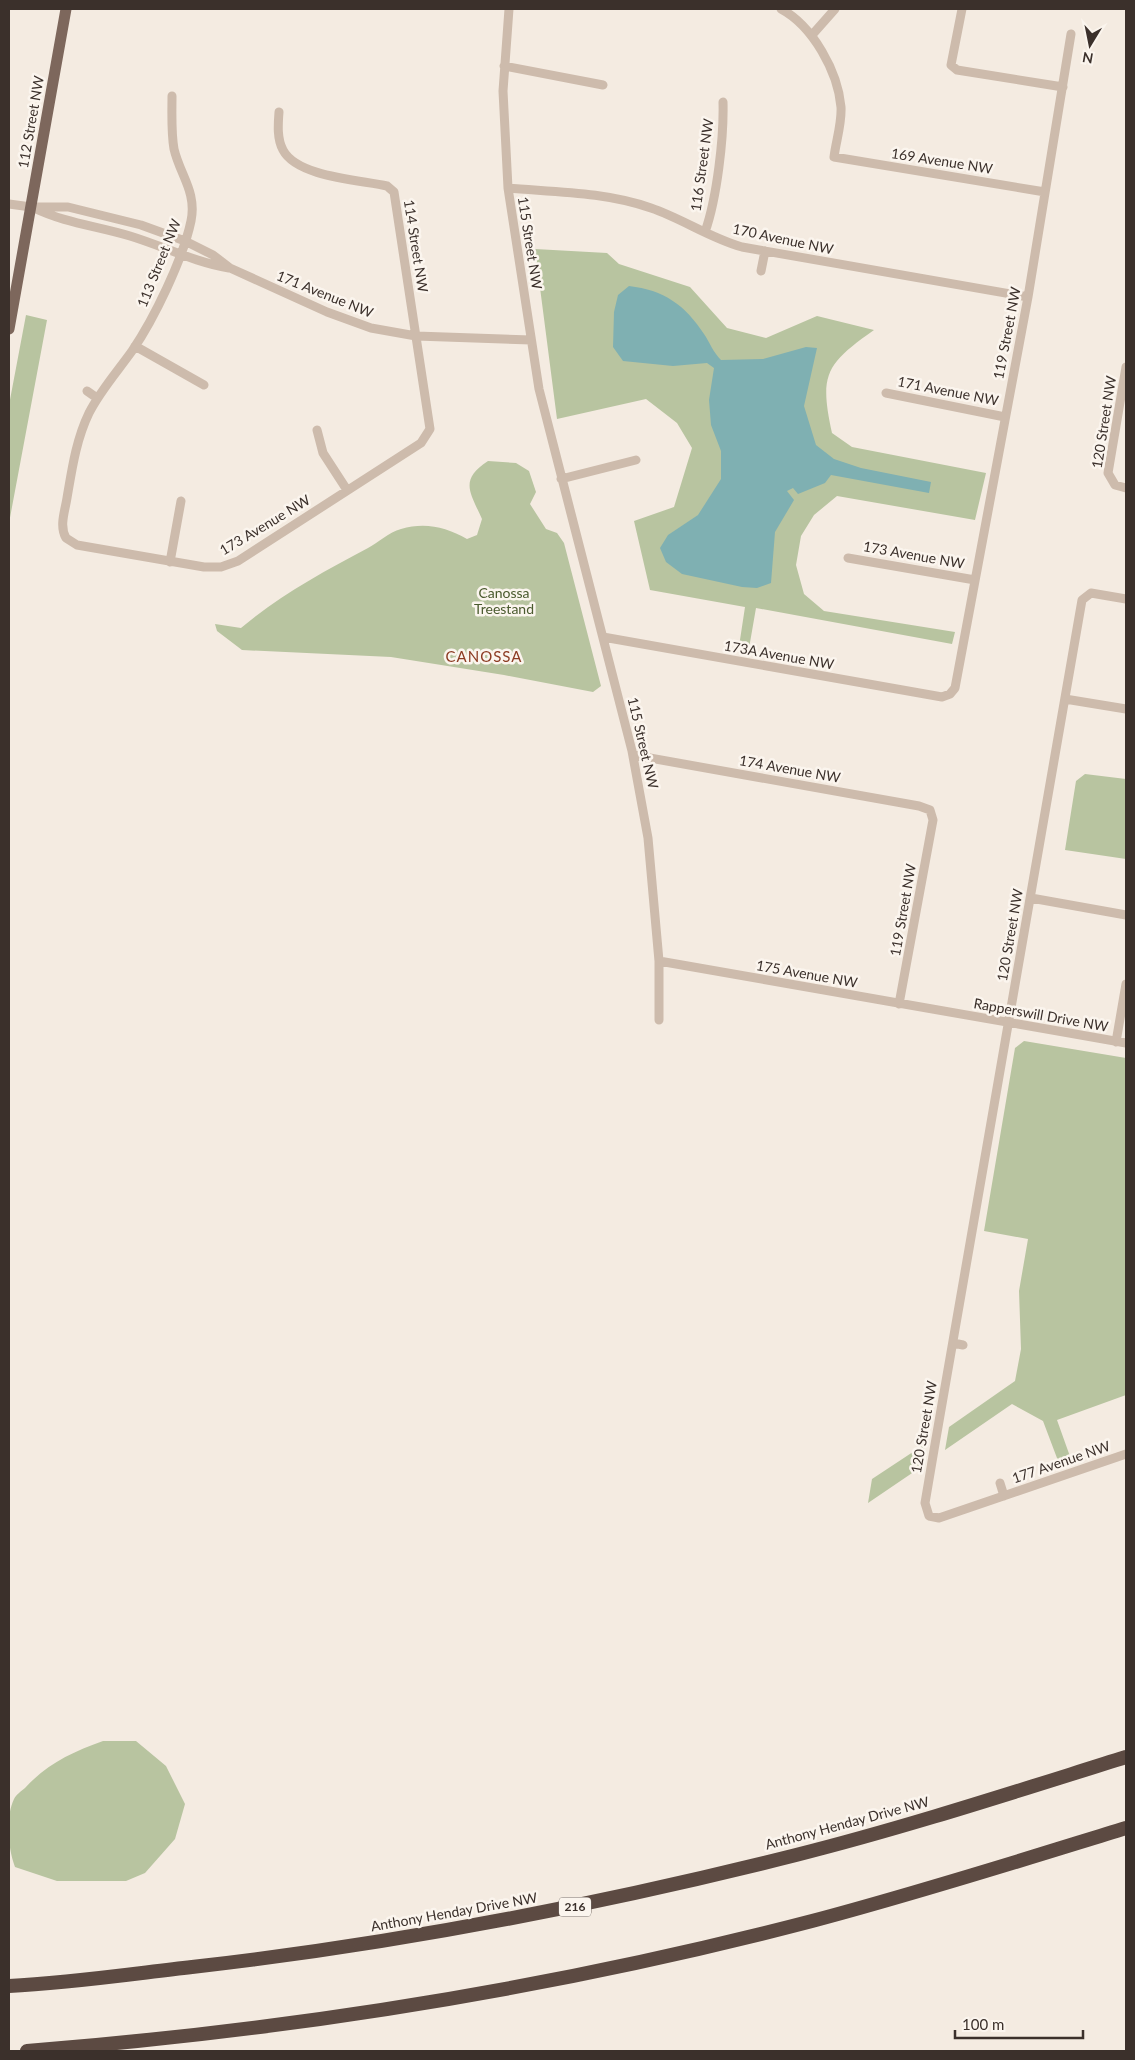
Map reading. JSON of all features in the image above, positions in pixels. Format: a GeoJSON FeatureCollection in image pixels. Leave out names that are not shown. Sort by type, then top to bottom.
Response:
{"type":"FeatureCollection","features":[{"type":"Feature","properties":{"kind":"highway","name":"Anthony Henday Drive NW"},"geometry":{"type":"LineString","coordinates":[[9,1986],[292,1956],[472,1927],[582,1906],[816,1850],[1006,1795],[1126,1756]]}},
{"type":"Feature","properties":{"kind":"highway"},"geometry":{"type":"LineString","coordinates":[[28,2051],[173,2039],[487,1993],[599,1970],[811,1921],[915,1893],[1126,1828]]}},
{"type":"Feature","properties":{"kind":"main road","name":"112 Street NW"},"geometry":{"type":"LineString","coordinates":[[9,329],[66,9]]}},
{"type":"Feature","properties":{"kind":"street","name":"115 Street NW"},"geometry":{"type":"LineString","coordinates":[[509,9],[504,66],[504,132],[508,188],[539,389],[633,756],[648,838],[659,961],[659,1020]]}},
{"type":"Feature","properties":{"kind":"street"},"geometry":{"type":"LineString","coordinates":[[781,9],[797,19],[812,35],[835,9]]}},
{"type":"Feature","properties":{"kind":"street"},"geometry":{"type":"LineString","coordinates":[[962,9],[951,65],[957,70],[1063,87]]}},
{"type":"Feature","properties":{"kind":"street","name":"119 Street NW"},"geometry":{"type":"LineString","coordinates":[[950,694],[958,681],[1004,417],[1028,297],[1071,34]]}},
{"type":"Feature","properties":{"kind":"street","name":"169 Avenue NW"},"geometry":{"type":"LineString","coordinates":[[812,35],[838,86],[841,110],[834,157],[1045,192]]}},
{"type":"Feature","properties":{"kind":"street"},"geometry":{"type":"LineString","coordinates":[[504,66],[603,85]]}},
{"type":"Feature","properties":{"kind":"street","name":"113 Street NW"},"geometry":{"type":"LineString","coordinates":[[66,538],[62,527],[77,447],[84,423],[97,398],[136,346],[162,296],[191,222],[192,197],[174,148],[172,96]]}},
{"type":"Feature","properties":{"kind":"street","name":"116 Street NW"},"geometry":{"type":"LineString","coordinates":[[705,232],[710,216],[724,126],[723,102]]}},
{"type":"Feature","properties":{"kind":"street","name":"114 Street NW"},"geometry":{"type":"LineString","coordinates":[[279,112],[280,142],[286,155],[293,160],[324,174],[387,186],[394,192],[430,420],[429,433]]}},
{"type":"Feature","properties":{"kind":"street","name":"170 Avenue NW"},"geometry":{"type":"LineString","coordinates":[[508,188],[603,197],[632,203],[665,213],[735,245],[1028,297]]}},
{"type":"Feature","properties":{"kind":"street","name":"171 Avenue NW"},"geometry":{"type":"LineString","coordinates":[[9,204],[31,207],[68,207],[141,225],[185,241],[213,254],[230,268]]}},
{"type":"Feature","properties":{"kind":"street","name":"171 Avenue NW"},"geometry":{"type":"LineString","coordinates":[[31,207],[57,219],[128,236],[208,264],[230,268],[350,322],[384,331],[416,336],[531,340]]}},
{"type":"Feature","properties":{"kind":"street"},"geometry":{"type":"LineString","coordinates":[[761,272],[764,251]]}},
{"type":"Feature","properties":{"kind":"street"},"geometry":{"type":"LineString","coordinates":[[136,346],[204,385]]}},
{"type":"Feature","properties":{"kind":"street","name":"120 Street NW"},"geometry":{"type":"LineString","coordinates":[[1126,367],[1109,466],[1110,480],[1115,485],[1126,488]]}},
{"type":"Feature","properties":{"kind":"street"},"geometry":{"type":"LineString","coordinates":[[87,391],[97,398]]}},
{"type":"Feature","properties":{"kind":"street","name":"171 Avenue NW"},"geometry":{"type":"LineString","coordinates":[[886,393],[1004,417]]}},
{"type":"Feature","properties":{"kind":"street"},"geometry":{"type":"LineString","coordinates":[[317,430],[323,453],[347,490]]}},
{"type":"Feature","properties":{"kind":"street","name":"173 Avenue NW"},"geometry":{"type":"LineString","coordinates":[[66,538],[76,545],[170,562],[210,568],[231,564],[421,443],[429,433]]}},
{"type":"Feature","properties":{"kind":"street"},"geometry":{"type":"LineString","coordinates":[[561,479],[636,460]]}},
{"type":"Feature","properties":{"kind":"street"},"geometry":{"type":"LineString","coordinates":[[170,562],[181,501]]}},
{"type":"Feature","properties":{"kind":"street","name":"173 Avenue NW"},"geometry":{"type":"LineString","coordinates":[[848,558],[975,580]]}},
{"type":"Feature","properties":{"kind":"street","name":"120 Street NW"},"geometry":{"type":"LineString","coordinates":[[928,1516],[925,1503],[1082,600],[1088,594],[1096,593],[1126,599]]}},
{"type":"Feature","properties":{"kind":"street","name":"173A Avenue NW"},"geometry":{"type":"LineString","coordinates":[[603,637],[942,697],[950,694]]}},
{"type":"Feature","properties":{"kind":"street"},"geometry":{"type":"LineString","coordinates":[[1065,699],[1126,709]]}},
{"type":"Feature","properties":{"kind":"street","name":"174 Avenue NW"},"geometry":{"type":"LineString","coordinates":[[633,756],[919,806],[930,810],[933,820]]}},
{"type":"Feature","properties":{"kind":"street","name":"119 Street NW"},"geometry":{"type":"LineString","coordinates":[[899,1004],[933,820]]}},
{"type":"Feature","properties":{"kind":"street"},"geometry":{"type":"LineString","coordinates":[[1030,898],[1126,915]]}},
{"type":"Feature","properties":{"kind":"street","name":"175 Avenue NW"},"geometry":{"type":"LineString","coordinates":[[659,961],[951,1013]]}},
{"type":"Feature","properties":{"kind":"street"},"geometry":{"type":"LineString","coordinates":[[1116,1042],[1126,984]]}},
{"type":"Feature","properties":{"kind":"street","name":"Rapperswill Drive NW"},"geometry":{"type":"LineString","coordinates":[[951,1013],[1126,1043]]}},
{"type":"Feature","properties":{"kind":"street"},"geometry":{"type":"LineString","coordinates":[[953,1343],[963,1345]]}},
{"type":"Feature","properties":{"kind":"street","name":"177 Avenue NW"},"geometry":{"type":"LineString","coordinates":[[928,1516],[938,1518],[1126,1454]]}},
{"type":"Feature","properties":{"kind":"street","name":"177 Avenue NW"},"geometry":{"type":"LineString","coordinates":[[1000,1483],[1004,1496]]}},
{"type":"Feature","properties":{"kind":"green space"},"geometry":{"type":"Polygon","coordinates":[[[535,249],[607,253],[619,264],[690,287],[727,328],[766,338],[817,316],[874,330],[845,352],[830,372],[826,397],[832,433],[852,447],[986,473],[975,520],[837,496],[814,515],[801,536],[796,565],[804,594],[824,611],[955,632],[952,644],[756,608],[748,654],[738,653],[745,607],[650,590],[634,521],[674,507],[692,448],[677,423],[646,399],[557,419],[535,249]]]}},
{"type":"Feature","properties":{"kind":"green space"},"geometry":{"type":"Polygon","coordinates":[[[26,315],[47,320],[9,523],[9,405],[26,315]]]}},
{"type":"Feature","properties":{"kind":"green space","name":"Canossa Treestand"},"geometry":{"type":"Polygon","coordinates":[[[488,461],[516,463],[529,471],[536,492],[530,504],[546,529],[557,533],[564,543],[601,686],[593,692],[504,675],[391,657],[242,650],[217,631],[215,624],[241,628],[286,595],[397,530],[427,526],[451,531],[467,539],[477,535],[482,519],[471,494],[470,481],[473,474],[488,461]]]}},
{"type":"Feature","properties":{"kind":"green space"},"geometry":{"type":"Polygon","coordinates":[[[1085,774],[1126,779],[1126,859],[1065,850],[1076,781],[1085,774]]]}},
{"type":"Feature","properties":{"kind":"green space"},"geometry":{"type":"Polygon","coordinates":[[[1024,1041],[1126,1058],[1126,1395],[1057,1420],[1072,1462],[1060,1466],[1043,1421],[1012,1404],[945,1450],[949,1427],[1015,1381],[1021,1349],[1019,1291],[1028,1239],[984,1231],[1015,1048],[1024,1041]]]}},
{"type":"Feature","properties":{"kind":"green space"},"geometry":{"type":"Polygon","coordinates":[[[925,1444],[921,1467],[868,1503],[872,1479],[925,1444]]]}},
{"type":"Feature","properties":{"kind":"green space"},"geometry":{"type":"Polygon","coordinates":[[[103,1741],[136,1741],[166,1766],[185,1804],[175,1839],[145,1873],[126,1881],[57,1881],[15,1867],[8,1833],[9,1815],[15,1798],[51,1765],[70,1754],[103,1741]]]}},
{"type":"Feature","properties":{"kind":"water"},"geometry":{"type":"Polygon","coordinates":[[[629,286],[663,295],[681,307],[697,324],[721,360],[763,359],[806,347],[817,348],[804,406],[816,445],[834,459],[861,468],[931,482],[929,493],[831,475],[825,483],[798,494],[793,488],[787,491],[794,500],[775,532],[771,583],[757,588],[742,587],[682,574],[666,562],[660,548],[668,535],[698,515],[721,479],[721,451],[711,425],[709,400],[714,368],[707,363],[673,366],[623,361],[613,347],[614,312],[618,295],[629,286]]]}},
{"type":"Feature","properties":{"kind":"district","name":"CANOSSA"},"geometry":{"type":"Point","coordinates":[484,657]}}]}
